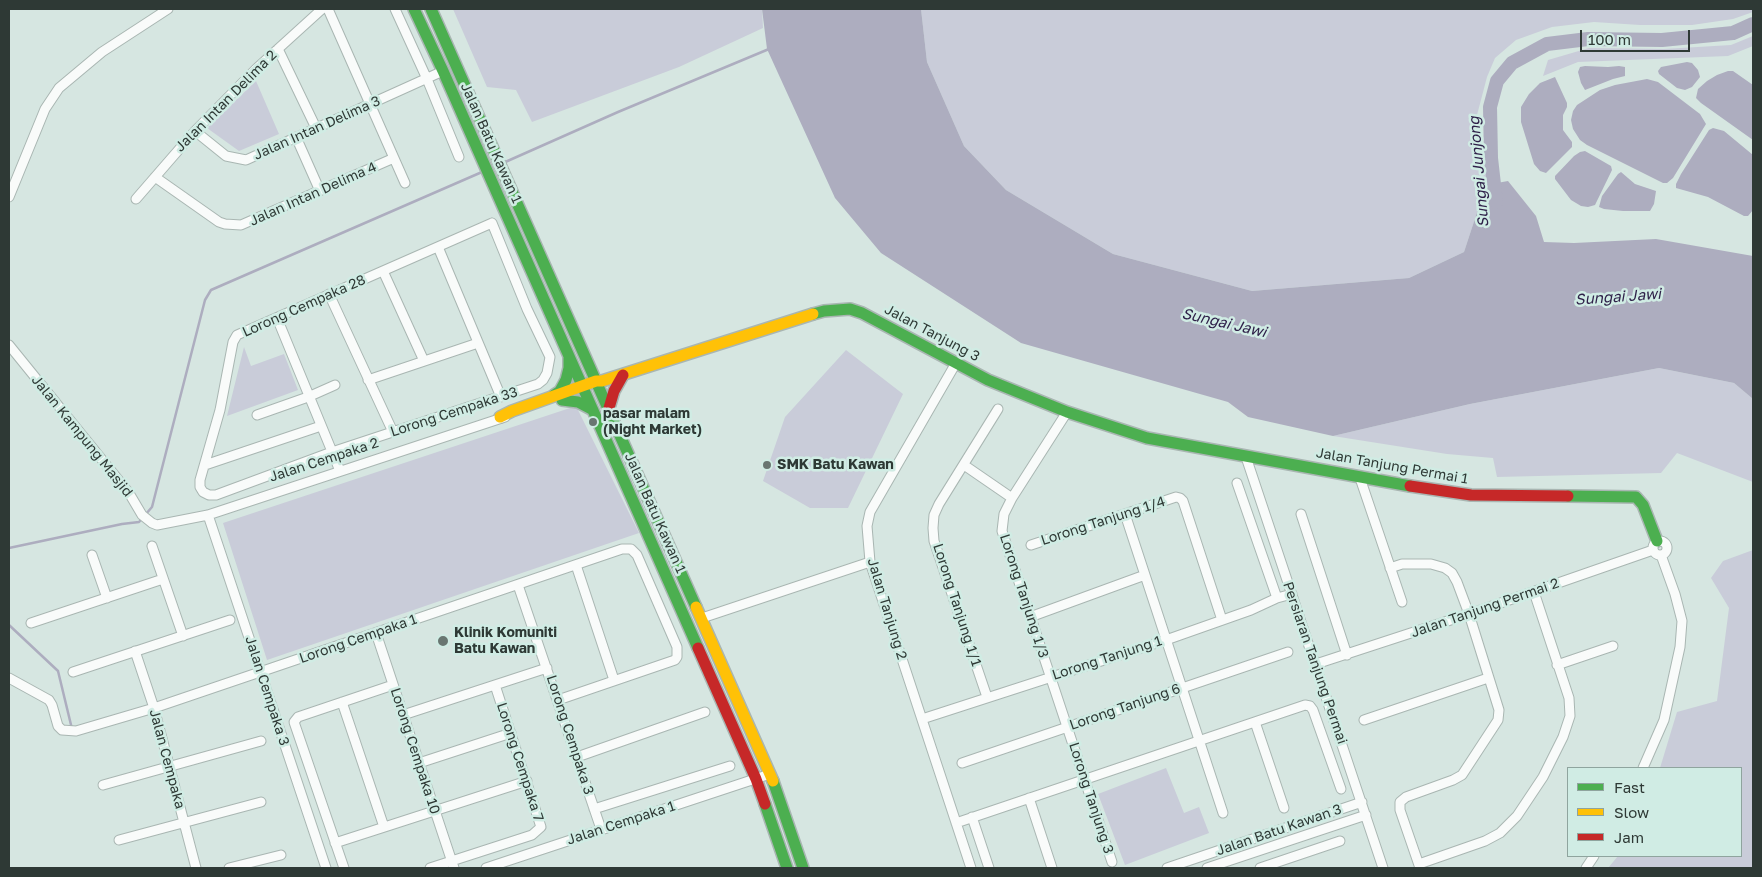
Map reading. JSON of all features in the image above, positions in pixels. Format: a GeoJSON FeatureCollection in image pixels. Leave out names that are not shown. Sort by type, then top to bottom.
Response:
{"type":"FeatureCollection","features":[{"type":"Feature","properties":{"kind":"street"},"geometry":{"type":"LineString","coordinates":[[9,197],[12,183],[45,109],[59,88],[102,52],[168,9]]}},
{"type":"Feature","properties":{"kind":"street","name":"Jalan Intan Delima 2"},"geometry":{"type":"LineString","coordinates":[[136,199],[195,131],[278,49],[322,9]]}},
{"type":"Feature","properties":{"kind":"street"},"geometry":{"type":"LineString","coordinates":[[328,9],[405,183]]}},
{"type":"Feature","properties":{"kind":"street"},"geometry":{"type":"LineString","coordinates":[[395,9],[427,79],[458,157]]}},
{"type":"Feature","properties":{"kind":"street","name":"Jalan Batu Kawan 1"},"geometry":{"type":"LineString","coordinates":[[414,9],[444,71],[756,779],[788,868]]}},
{"type":"Feature","properties":{"kind":"street","name":"Jalan Batu Kawan 1"},"geometry":{"type":"LineString","coordinates":[[431,9],[599,383],[770,774],[802,868]]}},
{"type":"Feature","properties":{"kind":"street"},"geometry":{"type":"LineString","coordinates":[[278,49],[316,128]]}},
{"type":"Feature","properties":{"kind":"street","name":"Jalan Intan Delima 3"},"geometry":{"type":"LineString","coordinates":[[195,131],[226,156],[246,160],[444,71]]}},
{"type":"Feature","properties":{"kind":"street"},"geometry":{"type":"LineString","coordinates":[[296,137],[320,191]]}},
{"type":"Feature","properties":{"kind":"street","name":"Jalan Intan Delima 4"},"geometry":{"type":"LineString","coordinates":[[156,177],[219,222],[233,225],[249,223],[394,158]]}},
{"type":"Feature","properties":{"kind":"street","name":"Lorong Cempaka 28"},"geometry":{"type":"LineString","coordinates":[[205,465],[220,410],[235,338],[241,333],[492,223]]}},
{"type":"Feature","properties":{"kind":"street","name":"Lorong Cempaka 33"},"geometry":{"type":"LineString","coordinates":[[205,465],[200,480],[200,487],[203,492],[209,495],[216,495],[332,452],[538,384],[548,373],[550,357],[527,309],[492,223]]}},
{"type":"Feature","properties":{"kind":"street"},"geometry":{"type":"LineString","coordinates":[[438,247],[501,397]]}},
{"type":"Feature","properties":{"kind":"street"},"geometry":{"type":"LineString","coordinates":[[383,271],[424,361]]}},
{"type":"Feature","properties":{"kind":"street"},"geometry":{"type":"LineString","coordinates":[[329,294],[393,432]]}},
{"type":"Feature","properties":{"kind":"street","name":"Jalan Tanjung 3"},"geometry":{"type":"LineString","coordinates":[[599,383],[797,318],[824,311],[850,310],[862,313],[988,380],[1067,412],[1147,438],[1246,457]]}},
{"type":"Feature","properties":{"kind":"street"},"geometry":{"type":"LineString","coordinates":[[277,318],[340,471]]}},
{"type":"Feature","properties":{"kind":"street"},"geometry":{"type":"LineString","coordinates":[[368,380],[478,343]]}},
{"type":"Feature","properties":{"kind":"street","name":"Jalan Kampung Masjid"},"geometry":{"type":"LineString","coordinates":[[9,345],[129,492],[145,517],[157,525]]}},
{"type":"Feature","properties":{"kind":"street"},"geometry":{"type":"LineString","coordinates":[[569,356],[566,380],[557,398],[578,402],[593,410]]}},
{"type":"Feature","properties":{"kind":"street","name":"Jalan Tanjung 2"},"geometry":{"type":"LineString","coordinates":[[956,363],[870,512],[867,526],[870,562],[971,868]]}},
{"type":"Feature","properties":{"kind":"street"},"geometry":{"type":"LineString","coordinates":[[591,368],[604,375],[620,376],[609,408]]}},
{"type":"Feature","properties":{"kind":"street","name":"Jalan Cempaka 2"},"geometry":{"type":"LineString","coordinates":[[157,525],[208,515],[599,383]]}},
{"type":"Feature","properties":{"kind":"street"},"geometry":{"type":"LineString","coordinates":[[257,415],[308,397],[335,385]]}},
{"type":"Feature","properties":{"kind":"street","name":"Lorong Tanjung 1/1"},"geometry":{"type":"LineString","coordinates":[[987,697],[934,541],[934,522],[936,510],[998,409]]}},
{"type":"Feature","properties":{"kind":"street","name":"Lorong Tanjung 1/3"},"geometry":{"type":"LineString","coordinates":[[1051,676],[1002,531],[1004,514],[1012,498],[1067,412]]}},
{"type":"Feature","properties":{"kind":"street"},"geometry":{"type":"LineString","coordinates":[[205,465],[321,426]]}},
{"type":"Feature","properties":{"kind":"street","name":"Jalan Tanjung Permai 1"},"geometry":{"type":"LineString","coordinates":[[1246,457],[1322,469],[1360,478],[1471,495],[1636,497],[1640,500],[1657,549]]}},
{"type":"Feature","properties":{"kind":"street","name":"Persiaran Tanjung Permai"},"geometry":{"type":"LineString","coordinates":[[1246,457],[1383,868]]}},
{"type":"Feature","properties":{"kind":"street"},"geometry":{"type":"LineString","coordinates":[[964,465],[1012,498]]}},
{"type":"Feature","properties":{"kind":"street"},"geometry":{"type":"LineString","coordinates":[[1360,478],[1402,602]]}},
{"type":"Feature","properties":{"kind":"street"},"geometry":{"type":"LineString","coordinates":[[1237,483],[1277,598]]}},
{"type":"Feature","properties":{"kind":"street","name":"Lorong Tanjung 1/4"},"geometry":{"type":"LineString","coordinates":[[1031,545],[1176,497],[1180,498],[1183,501],[1222,620]]}},
{"type":"Feature","properties":{"kind":"street"},"geometry":{"type":"LineString","coordinates":[[1125,514],[1223,813]]}},
{"type":"Feature","properties":{"kind":"street"},"geometry":{"type":"LineString","coordinates":[[1301,514],[1347,655]]}},
{"type":"Feature","properties":{"kind":"street","name":"Jalan Cempaka 3"},"geometry":{"type":"LineString","coordinates":[[208,515],[326,868]]}},
{"type":"Feature","properties":{"kind":"street"},"geometry":{"type":"LineString","coordinates":[[152,546],[183,636]]}},
{"type":"Feature","properties":{"kind":"street","name":"Lorong Cempaka 1"},"geometry":{"type":"LineString","coordinates":[[9,678],[49,700],[58,726],[62,730],[76,731],[154,708],[626,548],[631,548],[637,555],[677,647],[678,654],[674,660],[614,680]]}},
{"type":"Feature","properties":{"kind":"street"},"geometry":{"type":"LineString","coordinates":[[1644,767],[1664,720],[1680,648],[1682,621],[1657,549]]}},
{"type":"Feature","properties":{"kind":"street","name":"Jalan Tanjung Permai 2"},"geometry":{"type":"LineString","coordinates":[[1316,664],[1469,614],[1657,549]]}},
{"type":"Feature","properties":{"kind":"street"},"geometry":{"type":"LineString","coordinates":[[92,555],[107,598]]}},
{"type":"Feature","properties":{"kind":"street"},"geometry":{"type":"LineString","coordinates":[[702,618],[870,562]]}},
{"type":"Feature","properties":{"kind":"street"},"geometry":{"type":"LineString","coordinates":[[1390,568],[1417,564],[1445,568],[1452,573],[1469,614],[1499,710],[1498,720],[1458,778],[1406,797],[1400,802],[1400,810],[1420,866],[1492,838],[1500,833],[1517,816],[1543,777],[1569,723],[1569,698],[1534,592]]}},
{"type":"Feature","properties":{"kind":"street"},"geometry":{"type":"LineString","coordinates":[[558,700],[614,680],[576,565]]}},
{"type":"Feature","properties":{"kind":"street"},"geometry":{"type":"LineString","coordinates":[[1030,617],[1145,575]]}},
{"type":"Feature","properties":{"kind":"street"},"geometry":{"type":"LineString","coordinates":[[31,623],[163,579]]}},
{"type":"Feature","properties":{"kind":"street","name":"Lorong Cempaka 3"},"geometry":{"type":"LineString","coordinates":[[518,585],[601,829]]}},
{"type":"Feature","properties":{"kind":"street","name":"Lorong Tanjung 1"},"geometry":{"type":"LineString","coordinates":[[922,719],[1166,640],[1292,594]]}},
{"type":"Feature","properties":{"kind":"street"},"geometry":{"type":"LineString","coordinates":[[73,672],[230,620]]}},
{"type":"Feature","properties":{"kind":"street","name":"Lorong Cempaka 10"},"geometry":{"type":"LineString","coordinates":[[376,633],[452,865]]}},
{"type":"Feature","properties":{"kind":"street"},"geometry":{"type":"LineString","coordinates":[[1557,665],[1613,646]]}},
{"type":"Feature","properties":{"kind":"street","name":"Jalan Cempaka"},"geometry":{"type":"LineString","coordinates":[[135,651],[154,708],[196,868]]}},
{"type":"Feature","properties":{"kind":"street","name":"Lorong Tanjung 6"},"geometry":{"type":"LineString","coordinates":[[962,763],[1288,652]]}},
{"type":"Feature","properties":{"kind":"street"},"geometry":{"type":"LineString","coordinates":[[403,715],[547,668]]}},
{"type":"Feature","properties":{"kind":"street","name":"Lorong Tanjung 3"},"geometry":{"type":"LineString","coordinates":[[1051,676],[1112,862]]}},
{"type":"Feature","properties":{"kind":"street"},"geometry":{"type":"LineString","coordinates":[[1364,720],[1488,678]]}},
{"type":"Feature","properties":{"kind":"street"},"geometry":{"type":"LineString","coordinates":[[344,868],[294,726],[295,719],[393,684]]}},
{"type":"Feature","properties":{"kind":"street","name":"Lorong Cempaka 7"},"geometry":{"type":"LineString","coordinates":[[452,865],[532,835],[540,830],[541,824],[495,685]]}},
{"type":"Feature","properties":{"kind":"street"},"geometry":{"type":"LineString","coordinates":[[342,702],[384,827]]}},
{"type":"Feature","properties":{"kind":"street"},"geometry":{"type":"LineString","coordinates":[[956,823],[1305,705],[1310,706],[1313,710],[1342,788]]}},
{"type":"Feature","properties":{"kind":"street"},"geometry":{"type":"LineString","coordinates":[[577,757],[705,712]]}},
{"type":"Feature","properties":{"kind":"street"},"geometry":{"type":"LineString","coordinates":[[1255,722],[1284,808]]}},
{"type":"Feature","properties":{"kind":"street"},"geometry":{"type":"LineString","coordinates":[[419,763],[511,733]]}},
{"type":"Feature","properties":{"kind":"street"},"geometry":{"type":"LineString","coordinates":[[103,785],[261,741]]}},
{"type":"Feature","properties":{"kind":"street"},"geometry":{"type":"LineString","coordinates":[[594,809],[730,766]]}},
{"type":"Feature","properties":{"kind":"street","name":"Jalan Cempaka 1"},"geometry":{"type":"LineString","coordinates":[[486,868],[513,864],[601,829],[770,774]]}},
{"type":"Feature","properties":{"kind":"street"},"geometry":{"type":"LineString","coordinates":[[335,843],[527,781]]}},
{"type":"Feature","properties":{"kind":"street"},"geometry":{"type":"LineString","coordinates":[[1029,798],[1052,868]]}},
{"type":"Feature","properties":{"kind":"street"},"geometry":{"type":"LineString","coordinates":[[119,840],[261,802]]}},
{"type":"Feature","properties":{"kind":"street","name":"Jalan Batu Kawan 3"},"geometry":{"type":"LineString","coordinates":[[1167,868],[1362,802]]}},
{"type":"Feature","properties":{"kind":"street","name":"Jalan Batu Kawan 3"},"geometry":{"type":"LineString","coordinates":[[1207,868],[1366,815]]}},
{"type":"Feature","properties":{"kind":"street"},"geometry":{"type":"LineString","coordinates":[[972,817],[989,868]]}},
{"type":"Feature","properties":{"kind":"street"},"geometry":{"type":"LineString","coordinates":[[1260,868],[1273,866],[1340,841]]}},
{"type":"Feature","properties":{"kind":"street"},"geometry":{"type":"LineString","coordinates":[[230,868],[281,855]]}},
{"type":"Feature","properties":{"kind":"street"},"geometry":{"type":"LineString","coordinates":[[1586,868],[1593,857]]}},
{"type":"Feature","properties":{"kind":"street"},"geometry":{"type":"LineString","coordinates":[[430,868],[452,865]]}},
{"type":"Feature","properties":{"kind":"shaded area"},"geometry":{"type":"Polygon","coordinates":[[[453,9],[762,9],[763,28],[679,67],[532,122],[516,90],[487,87],[453,9]]]}},
{"type":"Feature","properties":{"kind":"shaded area"},"geometry":{"type":"Polygon","coordinates":[[[921,9],[1753,9],[1753,12],[1733,19],[1692,25],[1640,25],[1594,22],[1552,27],[1516,40],[1495,58],[1487,77],[1474,125],[1481,128],[1482,159],[1488,161],[1486,185],[1464,252],[1409,278],[1252,291],[1113,254],[1006,190],[964,146],[927,62],[921,9]]]}},
{"type":"Feature","properties":{"kind":"shaded area"},"geometry":{"type":"Polygon","coordinates":[[[1753,36],[1753,46],[1728,56],[1578,62],[1543,76],[1548,60],[1589,48],[1664,49],[1731,45],[1753,36]]]}},
{"type":"Feature","properties":{"kind":"shaded area"},"geometry":{"type":"Polygon","coordinates":[[[256,81],[279,134],[239,151],[207,128],[256,81]]]}},
{"type":"Feature","properties":{"kind":"shaded area"},"geometry":{"type":"Polygon","coordinates":[[[244,347],[251,366],[284,354],[298,390],[227,416],[244,347]]]}},
{"type":"Feature","properties":{"kind":"shaded area"},"geometry":{"type":"Polygon","coordinates":[[[846,350],[903,394],[848,508],[810,508],[763,481],[785,417],[846,350]]]}},
{"type":"Feature","properties":{"kind":"shaded area"},"geometry":{"type":"Polygon","coordinates":[[[1659,368],[1734,383],[1753,399],[1753,482],[1677,453],[1661,473],[1497,477],[1493,458],[1447,454],[1333,436],[1470,404],[1659,368]]]}},
{"type":"Feature","properties":{"kind":"shaded area"},"geometry":{"type":"Polygon","coordinates":[[[576,406],[639,533],[267,660],[223,523],[576,406]]]}},
{"type":"Feature","properties":{"kind":"shaded area"},"geometry":{"type":"Polygon","coordinates":[[[1753,550],[1753,868],[1608,868],[1617,857],[1742,857],[1742,767],[1660,767],[1677,712],[1717,701],[1729,608],[1711,578],[1723,561],[1753,550]]]}},
{"type":"Feature","properties":{"kind":"shaded area"},"geometry":{"type":"Polygon","coordinates":[[[1166,768],[1184,813],[1199,807],[1209,833],[1125,865],[1098,794],[1166,768]]]}},
{"type":"Feature","properties":{"kind":"water","name":"Sungai Jawi"},"geometry":{"type":"Polygon","coordinates":[[[762,9],[921,9],[927,62],[964,146],[1006,190],[1113,254],[1252,291],[1409,278],[1464,252],[1486,185],[1508,181],[1536,216],[1544,242],[1574,243],[1656,239],[1753,256],[1753,399],[1734,383],[1659,368],[1470,404],[1333,436],[1248,417],[1228,402],[1021,343],[881,253],[835,198],[767,49],[762,9]]]}},
{"type":"Feature","properties":{"kind":"water"},"geometry":{"type":"Polygon","coordinates":[[[1687,62],[1692,63],[1698,70],[1700,77],[1692,87],[1685,90],[1677,88],[1659,74],[1658,71],[1661,67],[1687,62]]]}},
{"type":"Feature","properties":{"kind":"water"},"geometry":{"type":"Polygon","coordinates":[[[1580,67],[1625,67],[1625,76],[1585,90],[1578,72],[1580,67]]]}},
{"type":"Feature","properties":{"kind":"water"},"geometry":{"type":"Polygon","coordinates":[[[1728,71],[1733,71],[1753,85],[1753,140],[1696,98],[1698,89],[1707,81],[1728,71]]]}},
{"type":"Feature","properties":{"kind":"water"},"geometry":{"type":"Polygon","coordinates":[[[1555,77],[1567,103],[1563,115],[1563,130],[1572,142],[1572,147],[1546,173],[1540,171],[1534,164],[1521,122],[1521,107],[1529,94],[1540,83],[1555,77]]]}},
{"type":"Feature","properties":{"kind":"water"},"geometry":{"type":"Polygon","coordinates":[[[1647,79],[1658,82],[1700,114],[1706,124],[1673,178],[1667,183],[1663,183],[1587,145],[1580,140],[1573,129],[1571,120],[1577,105],[1600,90],[1647,79]]]}},
{"type":"Feature","properties":{"kind":"water"},"geometry":{"type":"Polygon","coordinates":[[[1713,128],[1724,131],[1753,155],[1753,210],[1748,216],[1744,216],[1708,197],[1676,188],[1681,174],[1709,130],[1713,128]]]}},
{"type":"Feature","properties":{"kind":"water"},"geometry":{"type":"Polygon","coordinates":[[[1585,151],[1611,166],[1612,170],[1595,205],[1588,207],[1581,206],[1571,200],[1555,179],[1555,176],[1574,156],[1585,151]]]}},
{"type":"Feature","properties":{"kind":"water"},"geometry":{"type":"Polygon","coordinates":[[[1621,172],[1635,184],[1656,191],[1654,204],[1650,211],[1623,211],[1599,207],[1602,196],[1621,172]]]}},
{"type":"Feature","properties":{"kind":"waterway","name":"Sungai Junjong"},"geometry":{"type":"LineString","coordinates":[[1496,202],[1491,158],[1490,107],[1497,81],[1512,63],[1547,44],[1588,39],[1662,40],[1733,33],[1753,24]]}},
{"type":"Feature","properties":{"kind":"waterway"},"geometry":{"type":"LineString","coordinates":[[503,163],[618,112],[769,49]]}},
{"type":"Feature","properties":{"kind":"waterway"},"geometry":{"type":"LineString","coordinates":[[9,548],[139,522],[152,507],[205,300],[211,290],[482,172]]}},
{"type":"Feature","properties":{"kind":"waterway"},"geometry":{"type":"LineString","coordinates":[[9,625],[58,671],[72,729]]}},
{"type":"Feature","properties":{"kind":"traffic: fast"},"geometry":{"type":"LineString","coordinates":[[414,9],[698,648]]}},
{"type":"Feature","properties":{"kind":"traffic: fast"},"geometry":{"type":"LineString","coordinates":[[431,9],[696,607]]}},
{"type":"Feature","properties":{"kind":"traffic: fast"},"geometry":{"type":"LineString","coordinates":[[813,314],[850,309],[862,313],[988,380],[1067,412],[1147,438],[1410,486]]}},
{"type":"Feature","properties":{"kind":"traffic: fast"},"geometry":{"type":"LineString","coordinates":[[554,395],[560,391],[566,380],[569,358]]}},
{"type":"Feature","properties":{"kind":"traffic: fast"},"geometry":{"type":"LineString","coordinates":[[562,400],[578,402],[593,410]]}},
{"type":"Feature","properties":{"kind":"traffic: fast"},"geometry":{"type":"LineString","coordinates":[[1568,496],[1636,497],[1643,505],[1657,541]]}},
{"type":"Feature","properties":{"kind":"traffic: fast"},"geometry":{"type":"LineString","coordinates":[[773,781],[803,868]]}},
{"type":"Feature","properties":{"kind":"traffic: fast"},"geometry":{"type":"LineString","coordinates":[[765,804],[787,868]]}},
{"type":"Feature","properties":{"kind":"traffic: slow"},"geometry":{"type":"LineString","coordinates":[[500,417],[596,381],[602,381],[813,314]]}},
{"type":"Feature","properties":{"kind":"traffic: slow"},"geometry":{"type":"LineString","coordinates":[[696,607],[773,781]]}},
{"type":"Feature","properties":{"kind":"traffic: jam"},"geometry":{"type":"LineString","coordinates":[[609,408],[614,391],[623,375]]}},
{"type":"Feature","properties":{"kind":"traffic: jam"},"geometry":{"type":"LineString","coordinates":[[1410,486],[1471,495],[1568,496]]}},
{"type":"Feature","properties":{"kind":"traffic: jam"},"geometry":{"type":"LineString","coordinates":[[698,648],[756,779],[765,804]]}},
{"type":"Feature","properties":{"kind":"place","name":"pasar malam (Night Market)"},"geometry":{"type":"Point","coordinates":[593,422]}},
{"type":"Feature","properties":{"kind":"place","name":"SMK Batu Kawan"},"geometry":{"type":"Point","coordinates":[767,465]}},
{"type":"Feature","properties":{"kind":"place","name":"Klinik Komuniti Batu Kawan"},"geometry":{"type":"Point","coordinates":[443,641]}}]}
